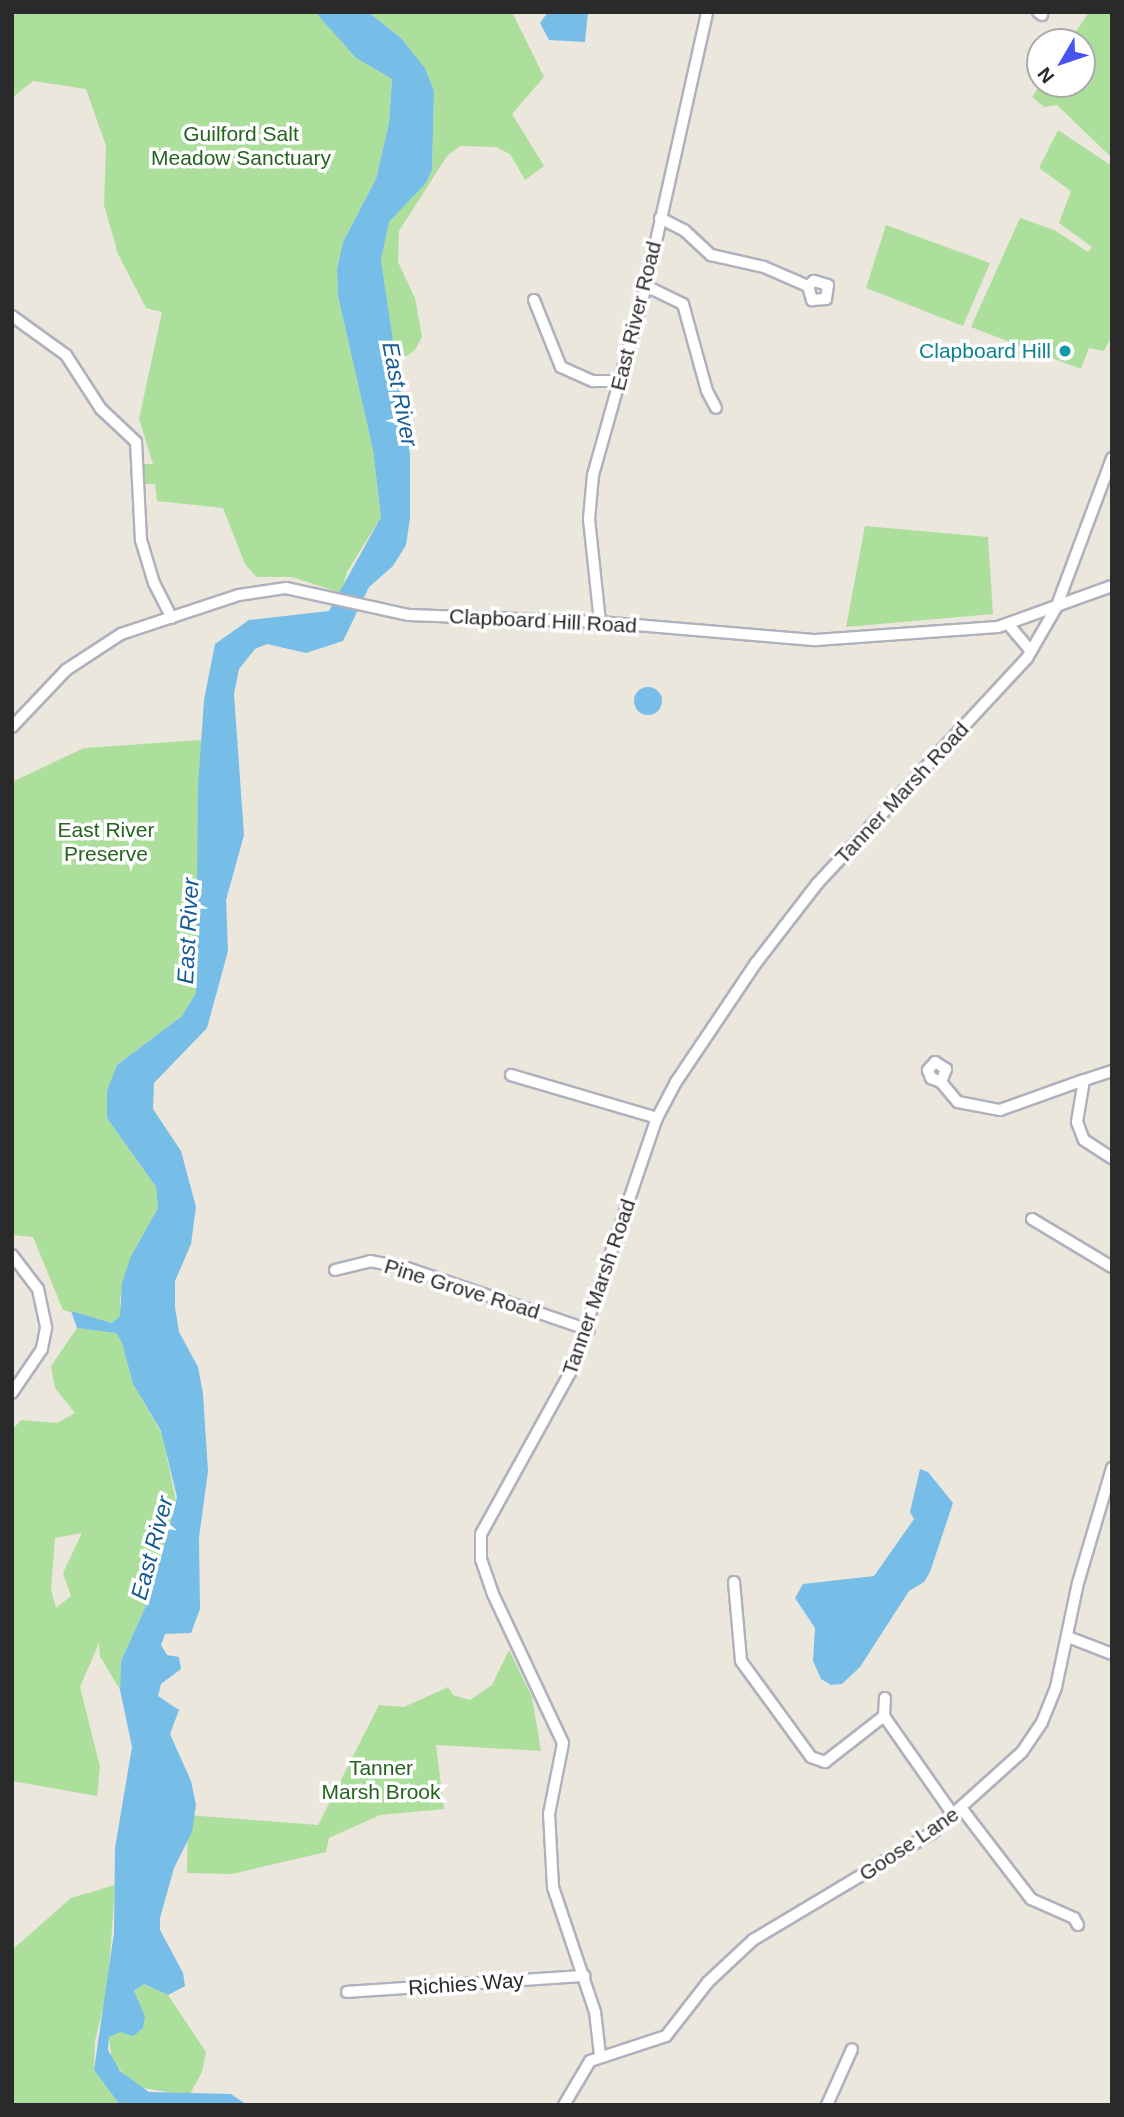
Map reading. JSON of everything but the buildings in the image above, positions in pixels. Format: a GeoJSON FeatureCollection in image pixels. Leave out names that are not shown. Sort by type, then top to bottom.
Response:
{"type":"FeatureCollection","features":[{"type":"Feature","properties":{"kind":"street","name":"East River Road"},"geometry":{"type":"LineString","coordinates":[[600,622],[590,497],[646,286],[707,12]]}},
{"type":"Feature","properties":{"kind":"street"},"geometry":{"type":"LineString","coordinates":[[660,218],[684,230],[711,255],[764,267],[808,286]]}},
{"type":"Feature","properties":{"kind":"street"},"geometry":{"type":"LineString","coordinates":[[646,286],[683,304],[707,391],[716,408]]}},
{"type":"Feature","properties":{"kind":"street"},"geometry":{"type":"LineString","coordinates":[[534,300],[561,367],[593,381],[621,381]]}},
{"type":"Feature","properties":{"kind":"street"},"geometry":{"type":"LineString","coordinates":[[12,316],[66,355],[101,409],[136,442],[141,540],[154,583],[172,618]]}},
{"type":"Feature","properties":{"kind":"street","name":"Tanner Marsh Road"},"geometry":{"type":"LineString","coordinates":[[600,2055],[584,1976],[553,1887],[549,1814],[563,1743],[493,1594],[481,1559],[481,1534],[550,1414],[589,1330],[657,1118],[676,1082],[756,963],[817,884],[880,811],[1008,682],[1031,651],[1056,608],[1112,458]]}},
{"type":"Feature","properties":{"kind":"street","name":"Clapboard Hill Road"},"geometry":{"type":"LineString","coordinates":[[12,727],[51,684],[92,650],[121,634],[239,595],[286,588],[367,608],[432,616],[600,622],[816,640],[1009,625],[1112,586]]}},
{"type":"Feature","properties":{"kind":"street"},"geometry":{"type":"LineString","coordinates":[[1009,625],[1031,651]]}},
{"type":"Feature","properties":{"kind":"street"},"geometry":{"type":"LineString","coordinates":[[941,1082],[958,1102],[1000,1110],[1112,1071]]}},
{"type":"Feature","properties":{"kind":"street"},"geometry":{"type":"LineString","coordinates":[[512,1075],[657,1118]]}},
{"type":"Feature","properties":{"kind":"street"},"geometry":{"type":"LineString","coordinates":[[1084,1080],[1078,1104],[1079,1130],[1084,1140],[1112,1158]]}},
{"type":"Feature","properties":{"kind":"street"},"geometry":{"type":"LineString","coordinates":[[1032,1219],[1112,1267]]}},
{"type":"Feature","properties":{"kind":"street"},"geometry":{"type":"LineString","coordinates":[[12,1255],[38,1289],[46,1328],[42,1349],[12,1393]]}},
{"type":"Feature","properties":{"kind":"street","name":"Pine Grove Road"},"geometry":{"type":"LineString","coordinates":[[335,1270],[370,1261],[407,1268],[589,1330]]}},
{"type":"Feature","properties":{"kind":"street","name":"Goose Lane"},"geometry":{"type":"LineString","coordinates":[[600,2055],[666,2036],[708,1982],[753,1940],[900,1855],[958,1813],[1013,1761],[1042,1722],[1068,1637],[1078,1584],[1112,1468]]}},
{"type":"Feature","properties":{"kind":"street"},"geometry":{"type":"LineString","coordinates":[[734,1582],[741,1661],[811,1757],[825,1762],[884,1716]]}},
{"type":"Feature","properties":{"kind":"street"},"geometry":{"type":"LineString","coordinates":[[1068,1637],[1112,1654]]}},
{"type":"Feature","properties":{"kind":"street"},"geometry":{"type":"LineString","coordinates":[[885,1698],[884,1716],[958,1813],[1031,1899],[1073,1918],[1078,1925]]}},
{"type":"Feature","properties":{"kind":"street","name":"Richies Way"},"geometry":{"type":"LineString","coordinates":[[347,1992],[584,1976]]}},
{"type":"Feature","properties":{"kind":"street"},"geometry":{"type":"LineString","coordinates":[[827,2105],[852,2049]]}},
{"type":"Feature","properties":{"kind":"street"},"geometry":{"type":"LineString","coordinates":[[564,2105],[584,2068],[600,2055]]}},
{"type":"Feature","properties":{"kind":"green space","name":"Guilford Salt Meadow Sanctuary"},"geometry":{"type":"Polygon","coordinates":[[[12,12],[315,12],[356,58],[392,79],[389,123],[376,179],[343,242],[337,269],[338,296],[373,450],[381,517],[347,572],[341,593],[292,577],[256,577],[245,564],[223,508],[157,501],[155,484],[140,484],[140,464],[153,464],[139,419],[162,312],[146,308],[118,254],[104,205],[106,146],[86,89],[33,81],[12,98],[12,12]]]}},
{"type":"Feature","properties":{"kind":"green space"},"geometry":{"type":"Polygon","coordinates":[[[368,12],[512,12],[544,77],[512,114],[544,166],[525,180],[510,154],[496,147],[460,146],[447,156],[399,231],[398,262],[415,298],[422,337],[415,350],[396,363],[381,260],[389,222],[426,183],[432,170],[434,91],[425,68],[401,38],[368,12]]]}},
{"type":"Feature","properties":{"kind":"green space"},"geometry":{"type":"Polygon","coordinates":[[[1089,12],[1112,12],[1112,158],[1057,105],[1044,107],[1033,98],[1096,98],[1096,28],[1078,28],[1089,12]]]}},
{"type":"Feature","properties":{"kind":"green space"},"geometry":{"type":"Polygon","coordinates":[[[1058,130],[1112,166],[1112,336],[1104,351],[1089,348],[1081,369],[971,327],[1020,218],[1054,230],[1088,252],[1092,247],[1059,223],[1071,191],[1039,168],[1058,130]]]}},
{"type":"Feature","properties":{"kind":"green space"},"geometry":{"type":"Polygon","coordinates":[[[886,225],[990,263],[963,326],[866,288],[886,225]]]}},
{"type":"Feature","properties":{"kind":"green space"},"geometry":{"type":"Polygon","coordinates":[[[865,526],[988,537],[993,614],[846,627],[865,526]]]}},
{"type":"Feature","properties":{"kind":"green space","name":"East River Preserve"},"geometry":{"type":"Polygon","coordinates":[[[201,740],[196,993],[182,1016],[117,1065],[107,1118],[156,1187],[158,1208],[131,1256],[120,1299],[121,1316],[113,1323],[63,1310],[33,1237],[12,1235],[12,782],[84,748],[201,740]]]}},
{"type":"Feature","properties":{"kind":"green space"},"geometry":{"type":"Polygon","coordinates":[[[77,1328],[116,1333],[122,1343],[133,1384],[162,1434],[176,1501],[151,1595],[121,1661],[120,1690],[100,1656],[99,1643],[80,1687],[100,1767],[97,1796],[12,1781],[12,1430],[21,1420],[57,1423],[75,1413],[55,1388],[51,1366],[77,1328]],[[82,1533],[55,1538],[51,1589],[56,1608],[71,1596],[63,1573],[82,1533]]]}},
{"type":"Feature","properties":{"kind":"green space","name":"Tanner Marsh Brook"},"geometry":{"type":"Polygon","coordinates":[[[509,1650],[532,1697],[541,1751],[436,1745],[444,1809],[380,1815],[329,1838],[326,1852],[232,1874],[187,1873],[188,1815],[318,1825],[379,1705],[404,1707],[448,1687],[453,1695],[470,1700],[492,1685],[509,1650]]]}},
{"type":"Feature","properties":{"kind":"green space"},"geometry":{"type":"Polygon","coordinates":[[[115,1885],[108,1988],[95,2041],[94,2070],[120,2105],[12,2105],[12,1950],[71,1898],[115,1885]]]}},
{"type":"Feature","properties":{"kind":"green space"},"geometry":{"type":"Polygon","coordinates":[[[143,1984],[168,1995],[206,2052],[202,2072],[189,2096],[138,2087],[112,2062],[109,2037],[145,2016],[134,1992],[143,1984]]]}},
{"type":"Feature","properties":{"kind":"water","name":"East River"},"geometry":{"type":"Polygon","coordinates":[[[315,12],[368,12],[401,38],[425,68],[434,91],[432,170],[426,183],[389,222],[381,260],[410,454],[410,518],[406,545],[393,566],[369,587],[343,641],[306,653],[267,644],[255,649],[239,669],[234,694],[244,835],[226,900],[228,951],[207,1028],[154,1083],[153,1109],[181,1151],[196,1207],[191,1244],[175,1281],[175,1307],[179,1332],[198,1367],[203,1394],[208,1471],[199,1538],[200,1609],[191,1633],[165,1634],[161,1645],[167,1655],[179,1657],[181,1669],[161,1684],[158,1696],[179,1710],[170,1734],[191,1781],[196,1805],[192,1832],[174,1868],[160,1918],[160,1930],[183,1973],[185,1986],[168,1995],[144,1984],[134,1991],[145,2016],[143,2028],[133,2036],[120,2032],[109,2037],[108,2050],[120,2071],[149,2092],[231,2094],[247,2105],[120,2105],[94,2070],[114,1933],[115,1848],[132,1747],[120,1690],[121,1661],[151,1595],[177,1497],[161,1431],[133,1384],[122,1343],[116,1333],[77,1328],[71,1311],[112,1323],[120,1316],[122,1283],[131,1256],[158,1208],[156,1187],[107,1118],[107,1091],[117,1065],[182,1016],[196,993],[198,786],[204,700],[215,644],[249,620],[329,611],[381,517],[373,450],[338,296],[337,269],[343,242],[376,179],[389,123],[392,79],[356,58],[315,12]]]}},
{"type":"Feature","properties":{"kind":"water"},"geometry":{"type":"Polygon","coordinates":[[[548,12],[588,12],[585,42],[549,40],[540,23],[548,12]]]}},
{"type":"Feature","properties":{"kind":"water"},"geometry":{"type":"Polygon","coordinates":[[[648,687],[658,691],[662,701],[658,711],[648,715],[638,711],[634,701],[638,691],[648,687]]]}},
{"type":"Feature","properties":{"kind":"water"},"geometry":{"type":"Polygon","coordinates":[[[920,1469],[928,1472],[953,1503],[930,1572],[924,1582],[909,1591],[860,1667],[842,1684],[831,1685],[821,1679],[813,1661],[815,1628],[795,1598],[803,1584],[874,1576],[914,1519],[910,1512],[920,1469]]]}},
{"type":"Feature","properties":{"kind":"place","name":"Clapboard Hill"},"geometry":{"type":"Point","coordinates":[1065,351]}}]}
